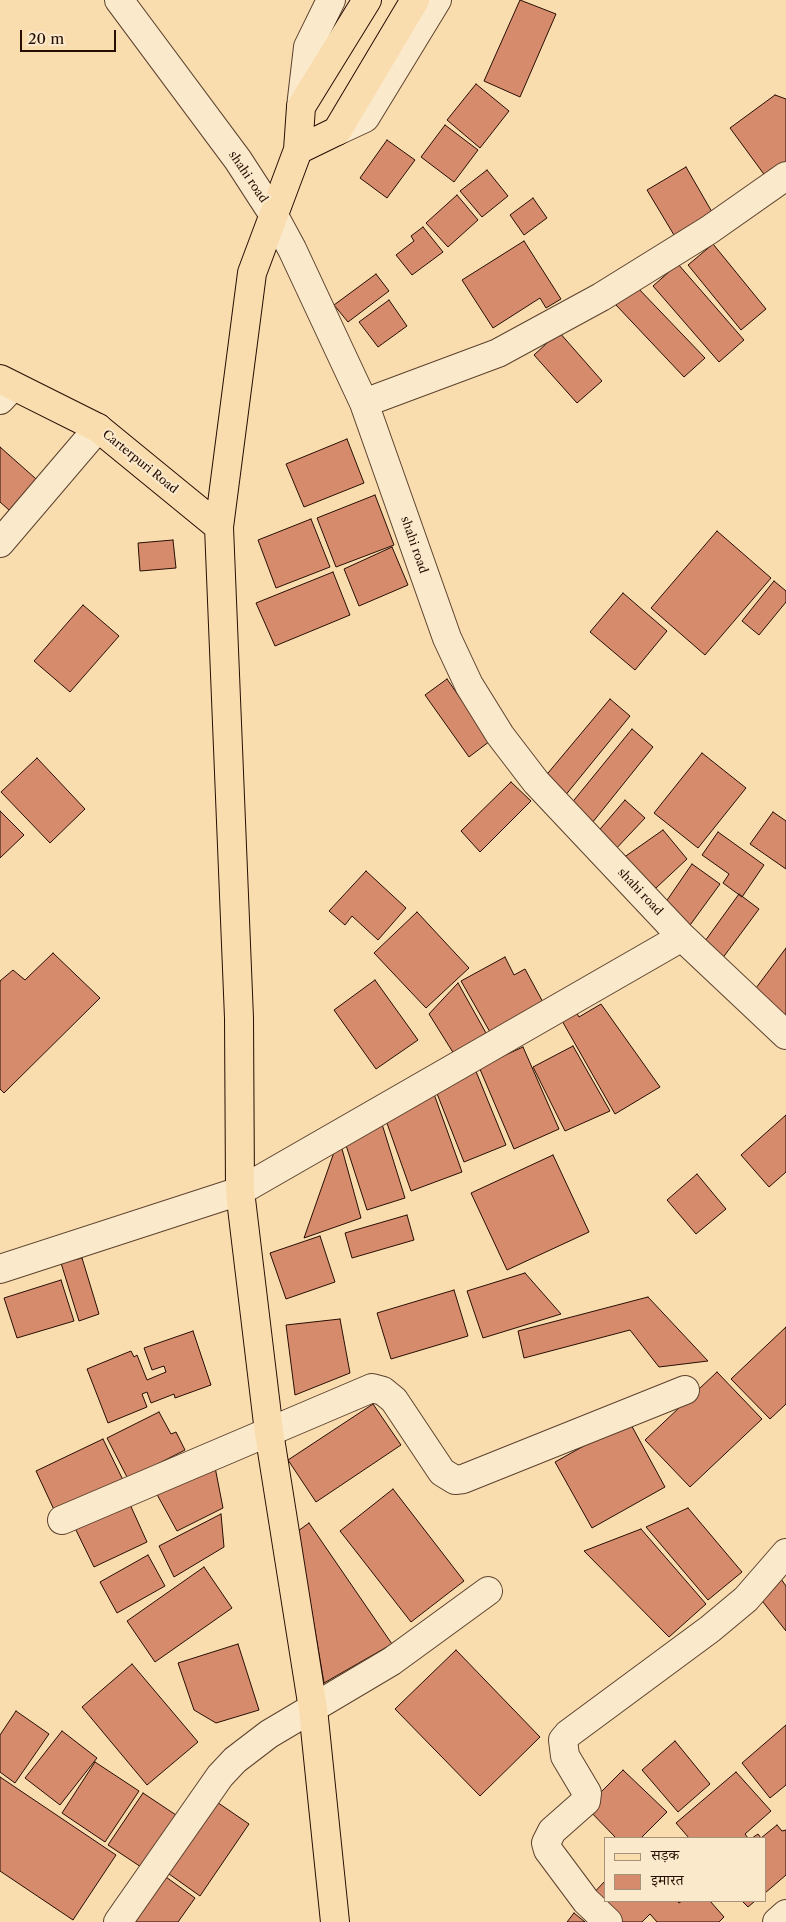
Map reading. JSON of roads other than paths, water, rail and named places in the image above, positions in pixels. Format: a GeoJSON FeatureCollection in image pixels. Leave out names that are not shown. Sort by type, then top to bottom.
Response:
{"type":"FeatureCollection","features":[{"type":"Feature","properties":{"kind":"main road"},"geometry":{"type":"LineString","coordinates":[[335,1922],[313,1709],[269,1432],[240,1190],[239,1018],[219,527],[252,273],[298,150],[301,107],[367,0]]}},
{"type":"Feature","properties":{"kind":"main road"},"geometry":{"type":"LineString","coordinates":[[298,150],[337,131],[378,59],[415,0]]}},
{"type":"Feature","properties":{"kind":"main road","name":"Carterpuri Road"},"geometry":{"type":"LineString","coordinates":[[4,389],[98,428],[219,527]]}},
{"type":"Feature","properties":{"kind":"street","name":"shahi road"},"geometry":{"type":"LineString","coordinates":[[119,0],[238,160],[273,214],[364,403],[447,638],[469,685],[500,735],[536,782],[682,937],[786,1035]]}},
{"type":"Feature","properties":{"kind":"street"},"geometry":{"type":"LineString","coordinates":[[301,107],[308,47],[331,0]]}},
{"type":"Feature","properties":{"kind":"street"},"geometry":{"type":"LineString","coordinates":[[337,131],[366,118],[437,0]]}},
{"type":"Feature","properties":{"kind":"street"},"geometry":{"type":"LineString","coordinates":[[364,403],[498,353],[601,297],[709,230],[786,176]]}},
{"type":"Feature","properties":{"kind":"street"},"geometry":{"type":"LineString","coordinates":[[0,544],[98,428]]}},
{"type":"Feature","properties":{"kind":"street"},"geometry":{"type":"LineString","coordinates":[[0,1269],[240,1190],[682,937]]}},
{"type":"Feature","properties":{"kind":"street"},"geometry":{"type":"LineString","coordinates":[[62,1520],[361,1391],[372,1388],[383,1391],[394,1400],[442,1472],[455,1480],[463,1479],[685,1390]]}},
{"type":"Feature","properties":{"kind":"street"},"geometry":{"type":"LineString","coordinates":[[608,1922],[586,1900],[548,1850],[546,1843],[552,1831],[586,1801],[587,1793],[565,1756],[563,1740],[568,1734],[710,1630],[746,1599],[786,1553]]}},
{"type":"Feature","properties":{"kind":"street"},"geometry":{"type":"LineString","coordinates":[[118,1922],[220,1776],[246,1750],[392,1660],[488,1592]]}},
{"type":"Feature","properties":{"kind":"street"},"geometry":{"type":"LineString","coordinates":[[777,1922],[786,1914]]}}]}
